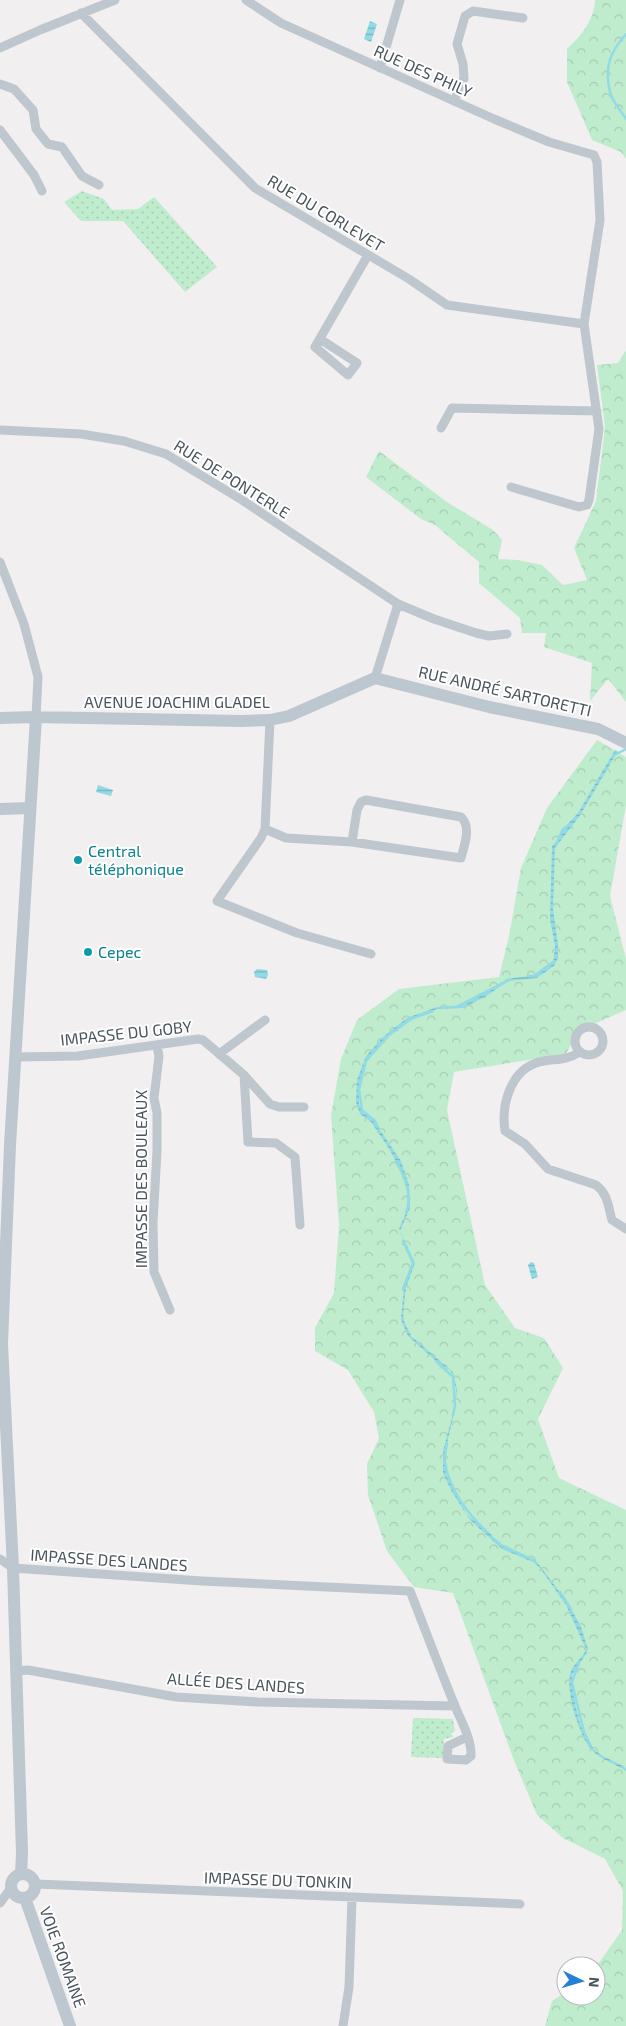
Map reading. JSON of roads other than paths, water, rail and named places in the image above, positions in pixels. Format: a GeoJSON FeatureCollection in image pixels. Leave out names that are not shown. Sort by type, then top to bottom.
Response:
{"type":"FeatureCollection","features":[{"type":"Feature","properties":{"kind":"street"},"geometry":{"type":"LineString","coordinates":[[0,48],[115,0]]}},
{"type":"Feature","properties":{"kind":"street","name":"RUE DES PHILY"},"geometry":{"type":"LineString","coordinates":[[246,0],[281,23],[454,101],[549,142],[594,155],[597,162],[600,220],[584,324]]}},
{"type":"Feature","properties":{"kind":"street"},"geometry":{"type":"LineString","coordinates":[[380,68],[400,0]]}},
{"type":"Feature","properties":{"kind":"street"},"geometry":{"type":"LineString","coordinates":[[454,101],[464,78],[463,64],[457,44],[465,16],[473,11],[523,18]]}},
{"type":"Feature","properties":{"kind":"street","name":"RUE DU CORLEVET"},"geometry":{"type":"LineString","coordinates":[[81,13],[255,188],[409,279],[447,305],[584,324]]}},
{"type":"Feature","properties":{"kind":"street"},"geometry":{"type":"LineString","coordinates":[[0,84],[14,89],[33,110],[36,129],[48,144],[62,147],[82,176],[99,185]]}},
{"type":"Feature","properties":{"kind":"street"},"geometry":{"type":"LineString","coordinates":[[0,130],[34,175],[42,191]]}},
{"type":"Feature","properties":{"kind":"street"},"geometry":{"type":"LineString","coordinates":[[320,339],[357,362],[348,375],[315,348],[320,339],[368,255]]}},
{"type":"Feature","properties":{"kind":"street"},"geometry":{"type":"LineString","coordinates":[[512,488],[579,507],[587,505],[599,428],[584,324]]}},
{"type":"Feature","properties":{"kind":"street"},"geometry":{"type":"LineString","coordinates":[[441,428],[452,408],[597,411]]}},
{"type":"Feature","properties":{"kind":"street","name":"RUE DE PONTERLE"},"geometry":{"type":"LineString","coordinates":[[0,430],[81,434],[124,441],[166,454],[242,500],[398,604],[434,619],[476,633],[489,636],[508,634]]}},
{"type":"Feature","properties":{"kind":"street"},"geometry":{"type":"LineString","coordinates":[[0,562],[24,624],[38,677],[16,1057],[5,1145],[2,1344],[17,1671],[21,1874]]}},
{"type":"Feature","properties":{"kind":"street"},"geometry":{"type":"LineString","coordinates":[[375,678],[398,604]]}},
{"type":"Feature","properties":{"kind":"street","name":"AVENUE JOACHIM GLADEL"},"geometry":{"type":"LineString","coordinates":[[0,718],[270,720],[302,710],[375,678]]}},
{"type":"Feature","properties":{"kind":"street","name":"RUE ANDRÉ SARTORETTI"},"geometry":{"type":"LineString","coordinates":[[375,678],[498,709],[598,729],[626,743]]}},
{"type":"Feature","properties":{"kind":"street"},"geometry":{"type":"LineString","coordinates":[[270,720],[265,829],[261,838],[217,901],[297,933],[372,954]]}},
{"type":"Feature","properties":{"kind":"street"},"geometry":{"type":"LineString","coordinates":[[265,829],[286,838],[352,842],[461,858],[467,828],[466,822],[461,817],[366,800],[361,802],[357,810],[352,842]]}},
{"type":"Feature","properties":{"kind":"street"},"geometry":{"type":"LineString","coordinates":[[0,808],[30,808]]}},
{"type":"Feature","properties":{"kind":"street"},"geometry":{"type":"LineString","coordinates":[[219,1054],[265,1020]]}},
{"type":"Feature","properties":{"kind":"street","name":"IMPASSE DU GOBY"},"geometry":{"type":"LineString","coordinates":[[16,1057],[78,1056],[198,1039],[203,1040],[244,1075],[270,1104],[279,1107],[304,1107]]}},
{"type":"Feature","properties":{"kind":"street","name":"IMPASSE DES BOULEAUX"},"geometry":{"type":"LineString","coordinates":[[157,1046],[159,1056],[154,1098],[157,1113],[157,1151],[153,1223],[154,1272],[170,1310]]}},
{"type":"Feature","properties":{"kind":"street"},"geometry":{"type":"LineString","coordinates":[[580,1052],[569,1059],[537,1062],[520,1073],[509,1092],[503,1119],[505,1131],[525,1144],[548,1169],[596,1185],[602,1189],[606,1196],[612,1220],[626,1229]]}},
{"type":"Feature","properties":{"kind":"street"},"geometry":{"type":"LineString","coordinates":[[244,1075],[248,1142],[276,1143],[295,1157],[300,1225]]}},
{"type":"Feature","properties":{"kind":"street"},"geometry":{"type":"LineString","coordinates":[[0,1559],[13,1568]]}},
{"type":"Feature","properties":{"kind":"street","name":"IMPASSE DES LANDES"},"geometry":{"type":"LineString","coordinates":[[13,1568],[202,1581],[410,1591],[455,1706]]}},
{"type":"Feature","properties":{"kind":"street","name":"ALLÉE DES LANDES"},"geometry":{"type":"LineString","coordinates":[[17,1671],[28,1670],[176,1697],[370,1705],[455,1706]]}},
{"type":"Feature","properties":{"kind":"street"},"geometry":{"type":"LineString","coordinates":[[455,1706],[467,1737]]}},
{"type":"Feature","properties":{"kind":"street"},"geometry":{"type":"LineString","coordinates":[[0,1903],[11,1888],[14,1878],[21,1874],[32,1877],[36,1884],[34,1892],[25,1898],[16,1896],[11,1888]]}},
{"type":"Feature","properties":{"kind":"street","name":"IMPASSE DU TONKIN"},"geometry":{"type":"LineString","coordinates":[[36,1884],[520,1904]]}},
{"type":"Feature","properties":{"kind":"street","name":"VOIE ROMAINE"},"geometry":{"type":"LineString","coordinates":[[25,1898],[70,2026]]}},
{"type":"Feature","properties":{"kind":"street"},"geometry":{"type":"LineString","coordinates":[[343,2026],[348,1986],[352,1898]]}},
{"type":"Feature","properties":{"kind":"water"},"geometry":{"type":"Polygon","coordinates":[[[370,21],[377,24],[371,42],[364,39],[370,21]]]}},
{"type":"Feature","properties":{"kind":"water"},"geometry":{"type":"Polygon","coordinates":[[[615,750],[618,751],[579,817],[555,848],[553,909],[558,958],[554,966],[537,978],[508,981],[485,997],[463,1008],[437,1009],[406,1021],[385,1038],[366,1062],[359,1088],[359,1104],[363,1112],[374,1121],[401,1161],[409,1185],[410,1208],[400,1231],[415,1263],[406,1288],[404,1321],[411,1336],[453,1372],[457,1389],[455,1409],[445,1452],[446,1475],[467,1515],[488,1531],[501,1546],[537,1562],[568,1603],[581,1627],[588,1649],[572,1675],[581,1726],[585,1736],[596,1751],[626,1768],[626,1771],[593,1751],[578,1725],[571,1701],[569,1679],[572,1668],[586,1649],[566,1605],[540,1568],[533,1562],[502,1549],[470,1520],[452,1492],[443,1473],[443,1451],[455,1406],[456,1389],[451,1371],[436,1361],[408,1336],[401,1320],[404,1286],[413,1263],[399,1229],[408,1208],[407,1188],[404,1176],[388,1147],[371,1122],[360,1114],[356,1102],[357,1080],[366,1056],[383,1037],[407,1018],[437,1007],[464,1005],[507,979],[536,975],[553,964],[555,946],[550,919],[552,846],[560,837],[564,828],[578,813],[615,750]]]}},
{"type":"Feature","properties":{"kind":"water"},"geometry":{"type":"Polygon","coordinates":[[[98,785],[113,790],[111,796],[96,792],[98,785]]]}},
{"type":"Feature","properties":{"kind":"water"},"geometry":{"type":"Polygon","coordinates":[[[257,969],[267,970],[268,975],[266,979],[255,977],[254,972],[257,969]]]}},
{"type":"Feature","properties":{"kind":"water"},"geometry":{"type":"Polygon","coordinates":[[[531,1262],[534,1263],[538,1277],[532,1279],[528,1265],[531,1262]]]}},
{"type":"Feature","properties":{"kind":"waterway"},"geometry":{"type":"LineString","coordinates":[[626,34],[612,54],[608,67],[608,83],[611,95],[626,119]]}},
{"type":"Feature","properties":{"kind":"waterway"},"geometry":{"type":"LineString","coordinates":[[614,755],[626,749]]}},
{"type":"Feature","properties":{"kind":"waterway"},"geometry":{"type":"LineString","coordinates":[[557,842],[563,829],[566,828]]}},
{"type":"Feature","properties":{"kind":"waterway"},"geometry":{"type":"LineString","coordinates":[[528,976],[534,976],[553,962]]}},
{"type":"Feature","properties":{"kind":"waterway"},"geometry":{"type":"LineString","coordinates":[[458,1006],[511,979]]}},
{"type":"Feature","properties":{"kind":"waterway"},"geometry":{"type":"LineString","coordinates":[[378,1127],[375,1121],[362,1110],[359,1089],[366,1061],[389,1035],[411,1019],[433,1011]]}},
{"type":"Feature","properties":{"kind":"waterway"},"geometry":{"type":"LineString","coordinates":[[396,1161],[405,1179],[408,1193],[409,1200],[406,1213]]}},
{"type":"Feature","properties":{"kind":"waterway"},"geometry":{"type":"LineString","coordinates":[[403,1241],[413,1263],[403,1289]]}},
{"type":"Feature","properties":{"kind":"waterway"},"geometry":{"type":"LineString","coordinates":[[436,1361],[453,1377],[455,1406],[453,1415]]}},
{"type":"Feature","properties":{"kind":"waterway"},"geometry":{"type":"LineString","coordinates":[[447,1443],[445,1460],[450,1481],[465,1508],[485,1530]]}},
{"type":"Feature","properties":{"kind":"waterway"},"geometry":{"type":"LineString","coordinates":[[494,1539],[501,1545],[535,1561]]}},
{"type":"Feature","properties":{"kind":"waterway"},"geometry":{"type":"LineString","coordinates":[[560,1592],[571,1609]]}},
{"type":"Feature","properties":{"kind":"waterway"},"geometry":{"type":"LineString","coordinates":[[579,1663],[572,1682],[584,1732],[591,1746]]}},
{"type":"Feature","properties":{"kind":"place","name":"Central téléphonique"},"geometry":{"type":"Point","coordinates":[78,860]}},
{"type":"Feature","properties":{"kind":"place","name":"Cepec"},"geometry":{"type":"Point","coordinates":[88,952]}}]}
